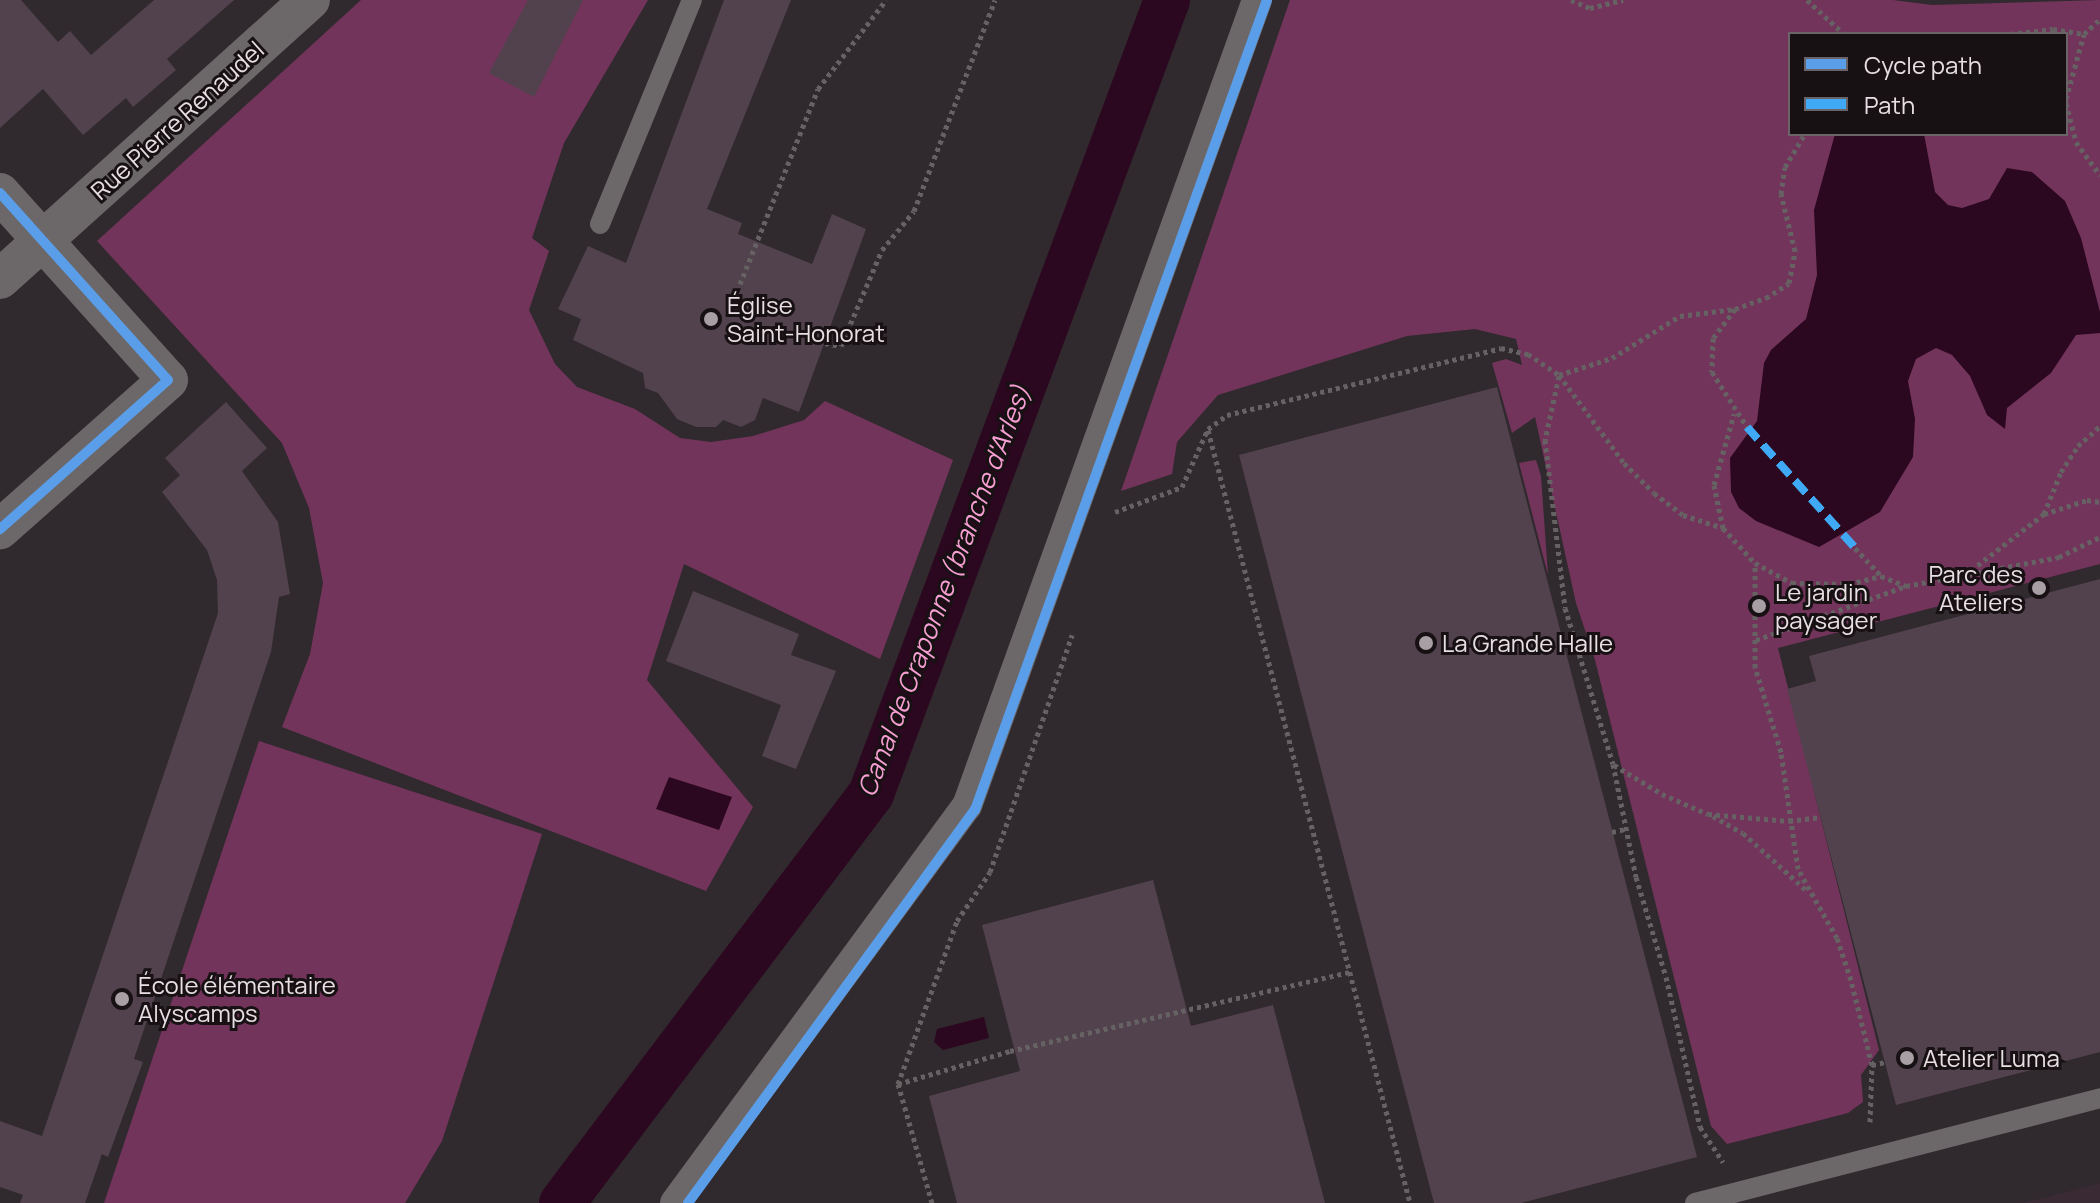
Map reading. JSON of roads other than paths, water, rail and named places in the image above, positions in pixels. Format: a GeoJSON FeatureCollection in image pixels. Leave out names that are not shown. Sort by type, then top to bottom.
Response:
{"type":"FeatureCollection","features":[{"type":"Feature","properties":{"kind":"street","name":"Rue Pierre Renaudel"},"geometry":{"type":"LineString","coordinates":[[0,279],[310,0]]}},
{"type":"Feature","properties":{"kind":"street"},"geometry":{"type":"LineString","coordinates":[[675,1203],[967,806],[1257,0]]}},
{"type":"Feature","properties":{"kind":"street"},"geometry":{"type":"LineString","coordinates":[[0,193],[168,380],[0,529]]}},
{"type":"Feature","properties":{"kind":"lane"},"geometry":{"type":"LineString","coordinates":[[600,224],[692,0]]}},
{"type":"Feature","properties":{"kind":"lane"},"geometry":{"type":"LineString","coordinates":[[1695,1203],[2100,1098]]}},
{"type":"Feature","properties":{"kind":"waterway","name":"Canal de Craponne (branche d'Arles)"},"geometry":{"type":"LineString","coordinates":[[562,1203],[871,794],[1167,0]]}},
{"type":"Feature","properties":{"kind":"place","name":"Église Saint-Honorat"},"geometry":{"type":"Point","coordinates":[711,319]}},
{"type":"Feature","properties":{"kind":"place","name":"Parc des Ateliers"},"geometry":{"type":"Point","coordinates":[2039,588]}},
{"type":"Feature","properties":{"kind":"place","name":"Le jardin paysager"},"geometry":{"type":"Point","coordinates":[1759,606]}},
{"type":"Feature","properties":{"kind":"place","name":"La Grande Halle"},"geometry":{"type":"Point","coordinates":[1426,643]}},
{"type":"Feature","properties":{"kind":"place","name":"École élémentaire Alyscamps"},"geometry":{"type":"Point","coordinates":[122,999]}},
{"type":"Feature","properties":{"kind":"place","name":"Atelier Luma"},"geometry":{"type":"Point","coordinates":[1907,1058]}}]}
